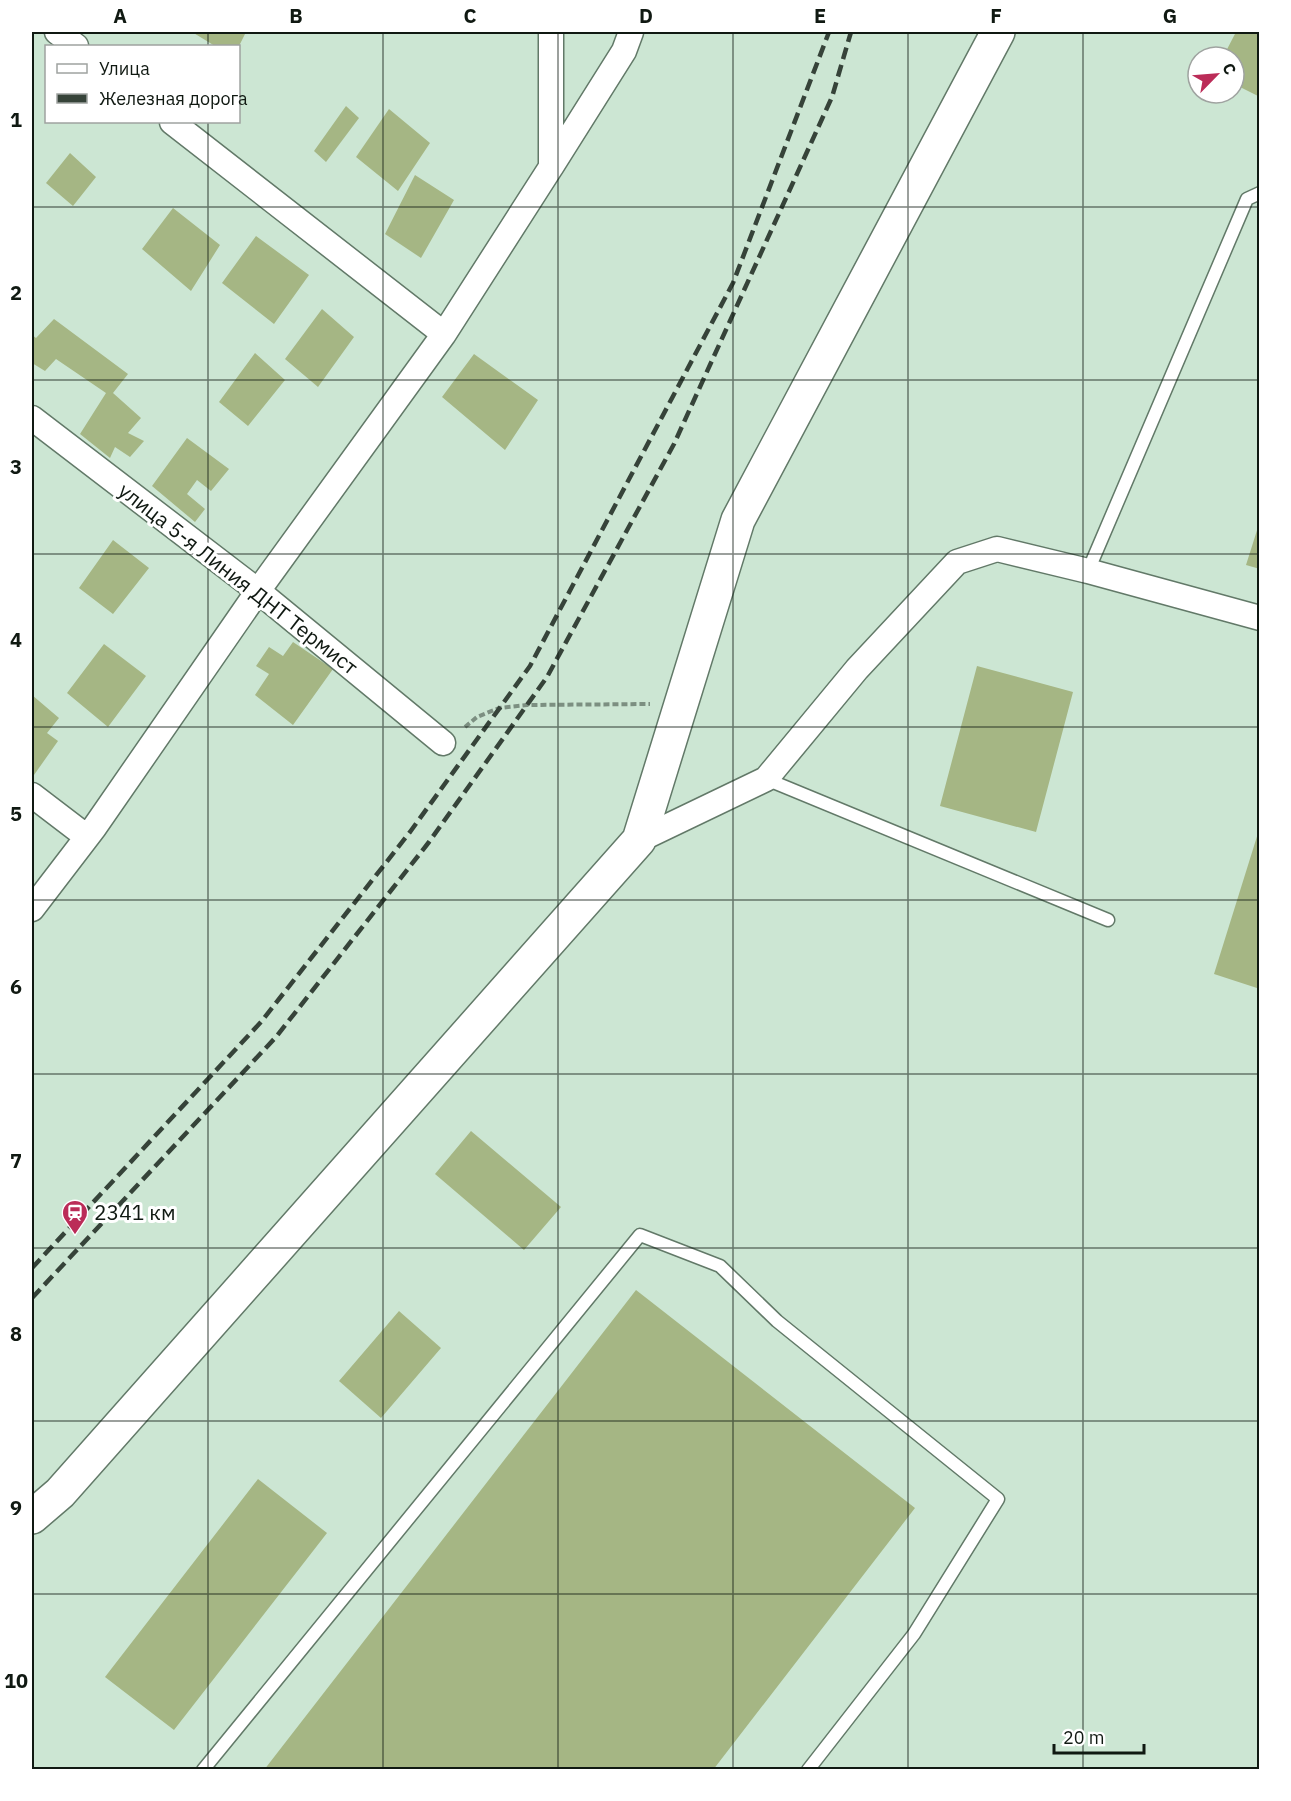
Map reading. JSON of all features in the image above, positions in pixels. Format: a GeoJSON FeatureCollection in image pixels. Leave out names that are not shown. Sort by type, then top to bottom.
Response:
{"type":"FeatureCollection","features":[{"type":"Feature","properties":{"kind":"street"},"geometry":{"type":"LineString","coordinates":[[57,32],[75,45]]}},
{"type":"Feature","properties":{"kind":"street"},"geometry":{"type":"LineString","coordinates":[[551,32],[551,167]]}},
{"type":"Feature","properties":{"kind":"street"},"geometry":{"type":"LineString","coordinates":[[32,909],[87,837],[258,591],[444,334],[624,51],[632,32]]}},
{"type":"Feature","properties":{"kind":"street"},"geometry":{"type":"LineString","coordinates":[[639,840],[738,520],[998,32]]}},
{"type":"Feature","properties":{"kind":"street"},"geometry":{"type":"LineString","coordinates":[[173,123],[444,334]]}},
{"type":"Feature","properties":{"kind":"street","name":"улица 5-я Линия ДНТ Термист"},"geometry":{"type":"LineString","coordinates":[[32,418],[258,591],[443,743]]}},
{"type":"Feature","properties":{"kind":"street"},"geometry":{"type":"LineString","coordinates":[[32,1517],[60,1493],[639,840],[766,778],[857,669],[957,562],[997,549],[1088,571],[1260,618]]}},
{"type":"Feature","properties":{"kind":"street"},"geometry":{"type":"LineString","coordinates":[[32,795],[87,837]]}},
{"type":"Feature","properties":{"kind":"lane"},"geometry":{"type":"LineString","coordinates":[[1088,571],[1247,200],[1260,193]]}},
{"type":"Feature","properties":{"kind":"lane"},"geometry":{"type":"LineString","coordinates":[[766,778],[1108,921]]}},
{"type":"Feature","properties":{"kind":"lane"},"geometry":{"type":"LineString","coordinates":[[203,1770],[639,1235],[720,1266],[777,1321],[998,1499],[914,1634],[808,1770]]}},
{"type":"Feature","properties":{"kind":"path"},"geometry":{"type":"LineString","coordinates":[[443,743],[477,717],[500,708],[527,705],[681,703]]}},
{"type":"Feature","properties":{"kind":"building"},"geometry":{"type":"Polygon","coordinates":[[[192,32],[246,32],[240,45],[213,45],[192,32]]]}},
{"type":"Feature","properties":{"kind":"building"},"geometry":{"type":"Polygon","coordinates":[[[1236,32],[1260,32],[1260,97],[1246,90],[1246,45],[1229,45],[1236,32]]]}},
{"type":"Feature","properties":{"kind":"building"},"geometry":{"type":"Polygon","coordinates":[[[346,106],[359,118],[326,162],[314,151],[346,106]]]}},
{"type":"Feature","properties":{"kind":"building"},"geometry":{"type":"Polygon","coordinates":[[[389,109],[430,143],[398,191],[356,157],[389,109]]]}},
{"type":"Feature","properties":{"kind":"building"},"geometry":{"type":"Polygon","coordinates":[[[70,153],[96,177],[73,206],[46,183],[70,153]]]}},
{"type":"Feature","properties":{"kind":"building"},"geometry":{"type":"Polygon","coordinates":[[[415,175],[454,200],[421,258],[385,234],[415,175]]]}},
{"type":"Feature","properties":{"kind":"building"},"geometry":{"type":"Polygon","coordinates":[[[173,208],[220,245],[191,291],[142,249],[173,208]]]}},
{"type":"Feature","properties":{"kind":"building"},"geometry":{"type":"Polygon","coordinates":[[[256,236],[309,275],[274,324],[222,283],[256,236]]]}},
{"type":"Feature","properties":{"kind":"building"},"geometry":{"type":"Polygon","coordinates":[[[322,309],[354,337],[318,387],[285,359],[322,309]]]}},
{"type":"Feature","properties":{"kind":"building"},"geometry":{"type":"Polygon","coordinates":[[[54,319],[128,374],[113,393],[141,418],[128,433],[144,441],[130,457],[115,447],[110,458],[80,434],[106,393],[56,359],[45,371],[32,363],[32,335],[36,338],[54,319]]]}},
{"type":"Feature","properties":{"kind":"building"},"geometry":{"type":"Polygon","coordinates":[[[255,353],[285,380],[248,426],[219,402],[255,353]]]}},
{"type":"Feature","properties":{"kind":"building"},"geometry":{"type":"Polygon","coordinates":[[[474,354],[538,400],[505,450],[442,397],[474,354]]]}},
{"type":"Feature","properties":{"kind":"building"},"geometry":{"type":"Polygon","coordinates":[[[187,438],[229,469],[211,491],[197,480],[187,494],[205,509],[195,522],[152,486],[187,438]]]}},
{"type":"Feature","properties":{"kind":"building"},"geometry":{"type":"Polygon","coordinates":[[[1260,524],[1260,569],[1246,565],[1260,524]]]}},
{"type":"Feature","properties":{"kind":"building"},"geometry":{"type":"Polygon","coordinates":[[[113,540],[149,568],[113,614],[79,588],[113,540]]]}},
{"type":"Feature","properties":{"kind":"building"},"geometry":{"type":"Polygon","coordinates":[[[293,642],[333,669],[293,725],[255,695],[269,674],[256,666],[269,647],[283,656],[293,642]]]}},
{"type":"Feature","properties":{"kind":"building"},"geometry":{"type":"Polygon","coordinates":[[[104,644],[146,676],[108,727],[67,693],[104,644]]]}},
{"type":"Feature","properties":{"kind":"building"},"geometry":{"type":"Polygon","coordinates":[[[977,666],[1073,692],[1036,832],[940,806],[977,666]]]}},
{"type":"Feature","properties":{"kind":"building"},"geometry":{"type":"Polygon","coordinates":[[[32,695],[59,718],[47,733],[58,741],[34,775],[32,773],[32,695]]]}},
{"type":"Feature","properties":{"kind":"building"},"geometry":{"type":"Polygon","coordinates":[[[1260,830],[1260,989],[1214,974],[1260,830]]]}},
{"type":"Feature","properties":{"kind":"building"},"geometry":{"type":"Polygon","coordinates":[[[471,1131],[561,1207],[524,1250],[435,1174],[471,1131]]]}},
{"type":"Feature","properties":{"kind":"building"},"geometry":{"type":"Polygon","coordinates":[[[636,1290],[915,1508],[713,1770],[264,1770],[636,1290]]]}},
{"type":"Feature","properties":{"kind":"building"},"geometry":{"type":"Polygon","coordinates":[[[399,1311],[441,1348],[381,1418],[339,1381],[399,1311]]]}},
{"type":"Feature","properties":{"kind":"building"},"geometry":{"type":"Polygon","coordinates":[[[258,1479],[327,1533],[174,1730],[105,1677],[258,1479]]]}},
{"type":"Feature","properties":{"kind":"railway"},"geometry":{"type":"LineString","coordinates":[[32,1268],[261,1022],[410,832],[530,666],[733,283],[829,32]]}},
{"type":"Feature","properties":{"kind":"railway"},"geometry":{"type":"LineString","coordinates":[[32,1298],[276,1037],[429,842],[547,677],[674,444],[832,97],[851,32]]}},
{"type":"Feature","properties":{"kind":"place","name":"2341 км"},"geometry":{"type":"Point","coordinates":[75,1236]}}]}
